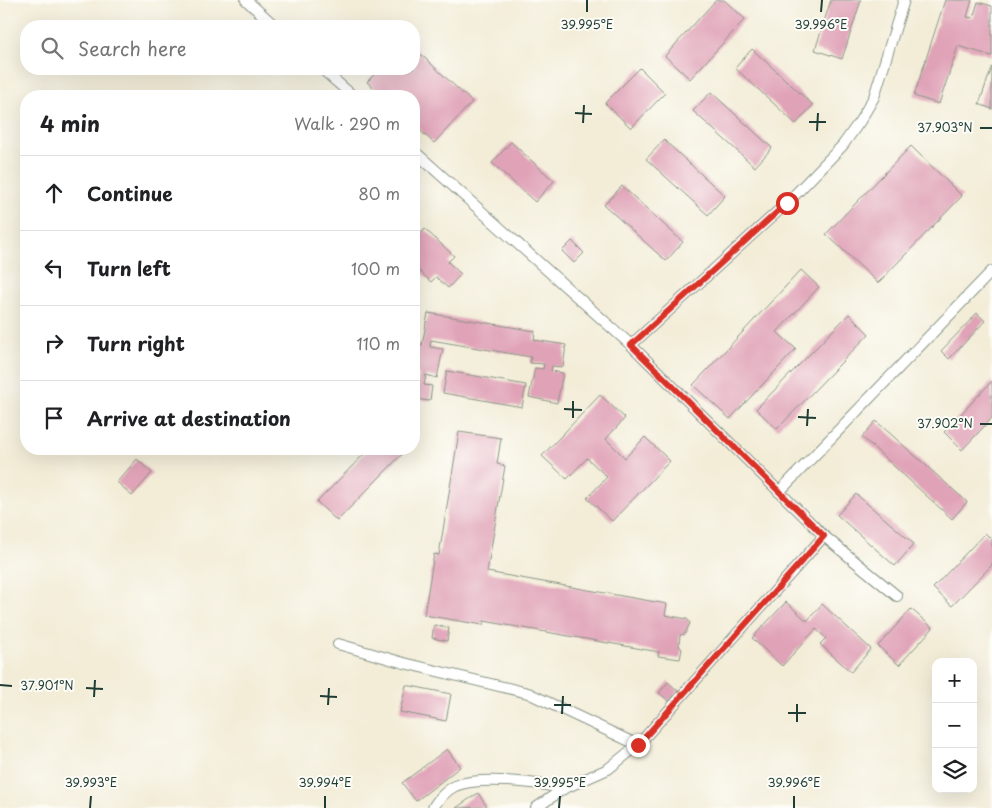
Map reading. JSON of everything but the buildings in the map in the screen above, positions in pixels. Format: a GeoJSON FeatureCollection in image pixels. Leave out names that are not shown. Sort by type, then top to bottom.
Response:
{"type":"FeatureCollection","features":[{"type":"Feature","properties":{"kind":"lane"},"geometry":{"type":"LineString","coordinates":[[246,0],[268,20]]}},
{"type":"Feature","properties":{"kind":"lane"},"geometry":{"type":"LineString","coordinates":[[631,345],[787,203],[843,145],[874,97],[904,0]]}},
{"type":"Feature","properties":{"kind":"lane"},"geometry":{"type":"LineString","coordinates":[[329,75],[346,90]]}},
{"type":"Feature","properties":{"kind":"lane"},"geometry":{"type":"LineString","coordinates":[[420,156],[631,345],[824,536],[897,596]]}},
{"type":"Feature","properties":{"kind":"lane"},"geometry":{"type":"LineString","coordinates":[[780,492],[992,272]]}},
{"type":"Feature","properties":{"kind":"lane"},"geometry":{"type":"LineString","coordinates":[[536,808],[562,790],[608,769],[638,745],[824,536]]}},
{"type":"Feature","properties":{"kind":"lane"},"geometry":{"type":"LineString","coordinates":[[338,644],[404,663],[528,693],[638,745]]}},
{"type":"Feature","properties":{"kind":"lane"},"geometry":{"type":"LineString","coordinates":[[433,808],[436,802],[454,786],[482,781],[547,785],[562,790]]}},
{"type":"Feature","properties":{"kind":"route"},"geometry":{"type":"LineString","coordinates":[[638,745],[824,536],[631,345],[787,203]]}}]}
